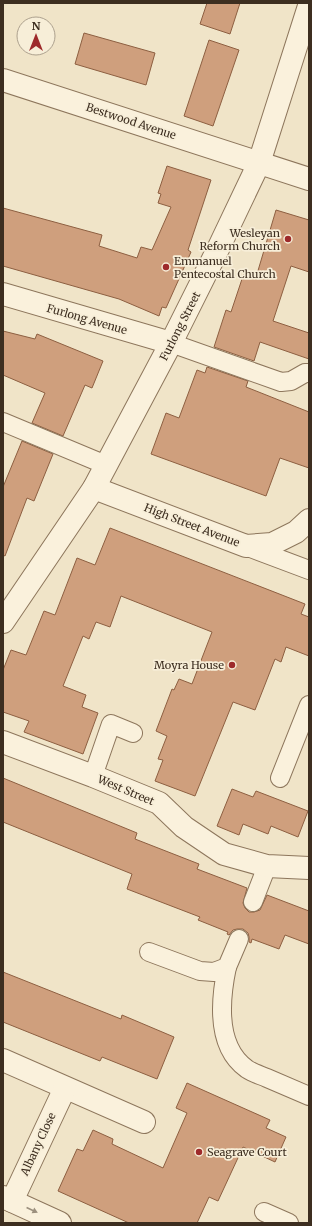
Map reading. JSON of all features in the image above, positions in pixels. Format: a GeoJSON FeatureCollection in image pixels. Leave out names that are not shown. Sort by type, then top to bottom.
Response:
{"type":"FeatureCollection","features":[{"type":"Feature","properties":{"kind":"street","name":"Furlong Street"},"geometry":{"type":"LineString","coordinates":[[3,622],[94,488],[220,247],[260,163],[309,6]]}},
{"type":"Feature","properties":{"kind":"street","name":"Bestwood Avenue"},"geometry":{"type":"LineString","coordinates":[[3,80],[309,179]]}},
{"type":"Feature","properties":{"kind":"street","name":"Furlong Avenue"},"geometry":{"type":"LineString","coordinates":[[3,294],[171,343]]}},
{"type":"Feature","properties":{"kind":"street","name":"High Street Avenue"},"geometry":{"type":"LineString","coordinates":[[94,488],[246,546],[272,544],[296,532],[309,520]]}},
{"type":"Feature","properties":{"kind":"street","name":"West Street"},"geometry":{"type":"LineString","coordinates":[[3,742],[159,803],[184,827],[224,854],[267,866],[309,868]]}},
{"type":"Feature","properties":{"kind":"street"},"geometry":{"type":"LineString","coordinates":[[3,1060],[144,1122]]}},
{"type":"Feature","properties":{"kind":"street","name":"Albany Close"},"geometry":{"type":"LineString","coordinates":[[7,1199],[65,1088]]}},
{"type":"Feature","properties":{"kind":"street"},"geometry":{"type":"LineString","coordinates":[[7,1199],[60,1223]]}},
{"type":"Feature","properties":{"kind":"lane"},"geometry":{"type":"LineString","coordinates":[[171,343],[281,382],[291,381],[305,373],[309,373]]}},
{"type":"Feature","properties":{"kind":"lane"},"geometry":{"type":"LineString","coordinates":[[3,422],[106,465]]}},
{"type":"Feature","properties":{"kind":"lane"},"geometry":{"type":"LineString","coordinates":[[246,546],[309,570]]}},
{"type":"Feature","properties":{"kind":"lane"},"geometry":{"type":"LineString","coordinates":[[280,778],[309,705]]}},
{"type":"Feature","properties":{"kind":"lane"},"geometry":{"type":"LineString","coordinates":[[93,776],[111,724],[133,733]]}},
{"type":"Feature","properties":{"kind":"lane"},"geometry":{"type":"LineString","coordinates":[[253,902],[267,866]]}},
{"type":"Feature","properties":{"kind":"lane"},"geometry":{"type":"LineString","coordinates":[[239,939],[227,967],[222,996],[223,1021],[228,1045],[236,1060],[248,1070],[309,1096]]}},
{"type":"Feature","properties":{"kind":"lane"},"geometry":{"type":"LineString","coordinates":[[149,952],[200,971],[214,972],[227,967]]}},
{"type":"Feature","properties":{"kind":"lane"},"geometry":{"type":"LineString","coordinates":[[264,1212],[285,1222]]}},
{"type":"Feature","properties":{"kind":"building"},"geometry":{"type":"Polygon","coordinates":[[[207,3],[240,3],[230,34],[200,24],[207,3]]]}},
{"type":"Feature","properties":{"kind":"building"},"geometry":{"type":"Polygon","coordinates":[[[84,33],[155,53],[146,85],[75,64],[84,33]]]}},
{"type":"Feature","properties":{"kind":"building"},"geometry":{"type":"Polygon","coordinates":[[[209,40],[239,50],[213,126],[184,116],[209,40]]]}},
{"type":"Feature","properties":{"kind":"building"},"geometry":{"type":"Polygon","coordinates":[[[167,166],[211,180],[188,250],[191,252],[166,308],[162,307],[159,316],[119,299],[3,266],[3,208],[102,235],[99,246],[137,258],[141,247],[152,250],[171,207],[158,203],[161,194],[158,193],[167,166]]]}},
{"type":"Feature","properties":{"kind":"building"},"geometry":{"type":"Polygon","coordinates":[[[276,210],[309,220],[309,272],[291,266],[273,321],[309,333],[309,359],[260,342],[254,361],[214,347],[226,310],[231,312],[245,270],[257,274],[276,210]]]}},
{"type":"Feature","properties":{"kind":"building"},"geometry":{"type":"Polygon","coordinates":[[[3,331],[35,339],[37,334],[103,361],[92,388],[85,385],[63,436],[32,423],[45,393],[3,375],[3,331]]]}},
{"type":"Feature","properties":{"kind":"building"},"geometry":{"type":"Polygon","coordinates":[[[207,367],[248,381],[246,387],[309,412],[309,468],[280,458],[266,496],[151,454],[166,413],[179,418],[197,370],[205,373],[207,367]]]}},
{"type":"Feature","properties":{"kind":"building"},"geometry":{"type":"Polygon","coordinates":[[[22,441],[53,454],[34,501],[27,498],[5,556],[3,555],[3,487],[22,441]]]}},
{"type":"Feature","properties":{"kind":"building","name":"Moyra House"},"geometry":{"type":"Polygon","coordinates":[[[110,528],[305,604],[301,614],[309,617],[309,656],[286,647],[281,662],[275,659],[255,710],[233,702],[195,796],[155,781],[163,760],[158,759],[167,736],[156,731],[172,689],[174,690],[179,679],[192,684],[212,632],[121,596],[110,627],[96,622],[89,639],[83,636],[63,686],[86,695],[82,707],[98,713],[83,754],[24,732],[29,721],[3,712],[3,670],[11,650],[26,655],[44,611],[55,615],[77,558],[95,565],[110,528]]]}},
{"type":"Feature","properties":{"kind":"building"},"geometry":{"type":"Polygon","coordinates":[[[3,778],[137,833],[135,839],[199,864],[197,869],[247,888],[243,903],[249,912],[260,910],[267,895],[309,911],[309,944],[285,935],[279,949],[252,939],[251,943],[249,942],[248,933],[243,929],[233,930],[229,935],[227,934],[228,932],[198,920],[200,917],[127,889],[132,874],[3,822],[3,778]]]}},
{"type":"Feature","properties":{"kind":"building"},"geometry":{"type":"Polygon","coordinates":[[[232,789],[253,797],[256,791],[308,811],[298,837],[271,826],[268,834],[243,824],[239,835],[217,826],[232,789]]]}},
{"type":"Feature","properties":{"kind":"building"},"geometry":{"type":"Polygon","coordinates":[[[3,972],[121,1019],[122,1015],[174,1037],[157,1079],[102,1057],[100,1061],[3,1022],[3,972]]]}},
{"type":"Feature","properties":{"kind":"building","name":"Seagrave Court"},"geometry":{"type":"Polygon","coordinates":[[[187,1083],[270,1120],[266,1128],[286,1137],[275,1162],[243,1147],[218,1201],[209,1197],[197,1223],[129,1223],[58,1191],[77,1149],[83,1151],[93,1130],[113,1139],[112,1144],[163,1168],[187,1113],[176,1108],[187,1083]]]}},
{"type":"Feature","properties":{"kind":"place","name":"Wesleyan Reform Church"},"geometry":{"type":"Point","coordinates":[288,239]}},
{"type":"Feature","properties":{"kind":"place","name":"Emmanuel Pentecostal Church"},"geometry":{"type":"Point","coordinates":[166,267]}},
{"type":"Feature","properties":{"kind":"place","name":"Moyra House"},"geometry":{"type":"Point","coordinates":[232,665]}},
{"type":"Feature","properties":{"kind":"place","name":"Seagrave Court"},"geometry":{"type":"Point","coordinates":[199,1152]}}]}
